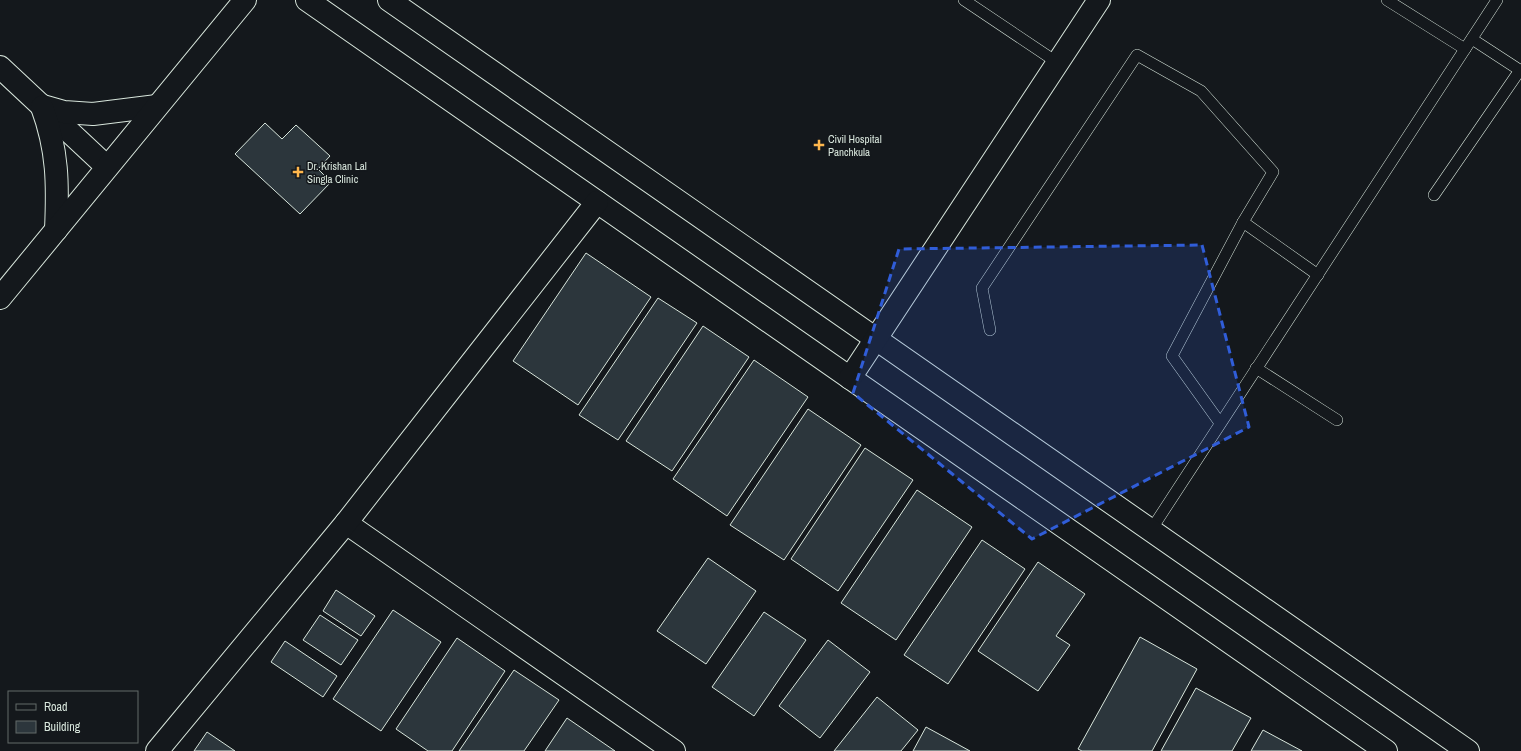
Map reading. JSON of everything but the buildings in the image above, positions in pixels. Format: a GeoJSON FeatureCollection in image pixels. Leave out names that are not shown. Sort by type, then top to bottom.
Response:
{"type":"FeatureCollection","features":[{"type":"Feature","properties":{"kind":"street"},"geometry":{"type":"LineString","coordinates":[[0,298],[245,0]]}},
{"type":"Feature","properties":{"kind":"street"},"geometry":{"type":"LineString","coordinates":[[307,0],[1386,751]]}},
{"type":"Feature","properties":{"kind":"street"},"geometry":{"type":"LineString","coordinates":[[389,0],[1468,751]]}},
{"type":"Feature","properties":{"kind":"street"},"geometry":{"type":"LineString","coordinates":[[850,378],[1100,0]]}},
{"type":"Feature","properties":{"kind":"street"},"geometry":{"type":"LineString","coordinates":[[0,67],[107,167]]}},
{"type":"Feature","properties":{"kind":"street"},"geometry":{"type":"LineString","coordinates":[[42,106],[64,112],[93,114],[157,106]]}},
{"type":"Feature","properties":{"kind":"street"},"geometry":{"type":"LineString","coordinates":[[42,106],[50,127],[55,152],[57,204],[56,230]]}},
{"type":"Feature","properties":{"kind":"street"},"geometry":{"type":"LineString","coordinates":[[157,751],[346,523],[598,202]]}},
{"type":"Feature","properties":{"kind":"street"},"geometry":{"type":"LineString","coordinates":[[346,523],[674,751]]}},
{"type":"Feature","properties":{"kind":"lane"},"geometry":{"type":"LineString","coordinates":[[964,0],[1058,62]]}},
{"type":"Feature","properties":{"kind":"lane"},"geometry":{"type":"LineString","coordinates":[[1387,0],[1465,49]]}},
{"type":"Feature","properties":{"kind":"lane"},"geometry":{"type":"LineString","coordinates":[[1151,530],[1496,1]]}},
{"type":"Feature","properties":{"kind":"lane"},"geometry":{"type":"LineString","coordinates":[[1434,195],[1520,71],[1472,39]]}},
{"type":"Feature","properties":{"kind":"lane"},"geometry":{"type":"LineString","coordinates":[[990,330],[982,288],[1137,55],[1202,91],[1273,172],[1243,222],[1172,356],[1220,423]]}},
{"type":"Feature","properties":{"kind":"lane"},"geometry":{"type":"LineString","coordinates":[[1243,222],[1318,275]]}},
{"type":"Feature","properties":{"kind":"lane"},"geometry":{"type":"LineString","coordinates":[[1256,368],[1337,420]]}},
{"type":"Feature","properties":{"kind":"highlighted area"},"geometry":{"type":"Polygon","coordinates":[[[1202,245],[1249,427],[1032,539],[853,393],[899,249],[1202,245]]]}},
{"type":"Feature","properties":{"kind":"place","name":"Civil Hospital Panchkula"},"geometry":{"type":"Point","coordinates":[819,145]}},
{"type":"Feature","properties":{"kind":"place","name":"Dr. Krishan Lal Singla Clinic"},"geometry":{"type":"Point","coordinates":[298,172]}}]}
